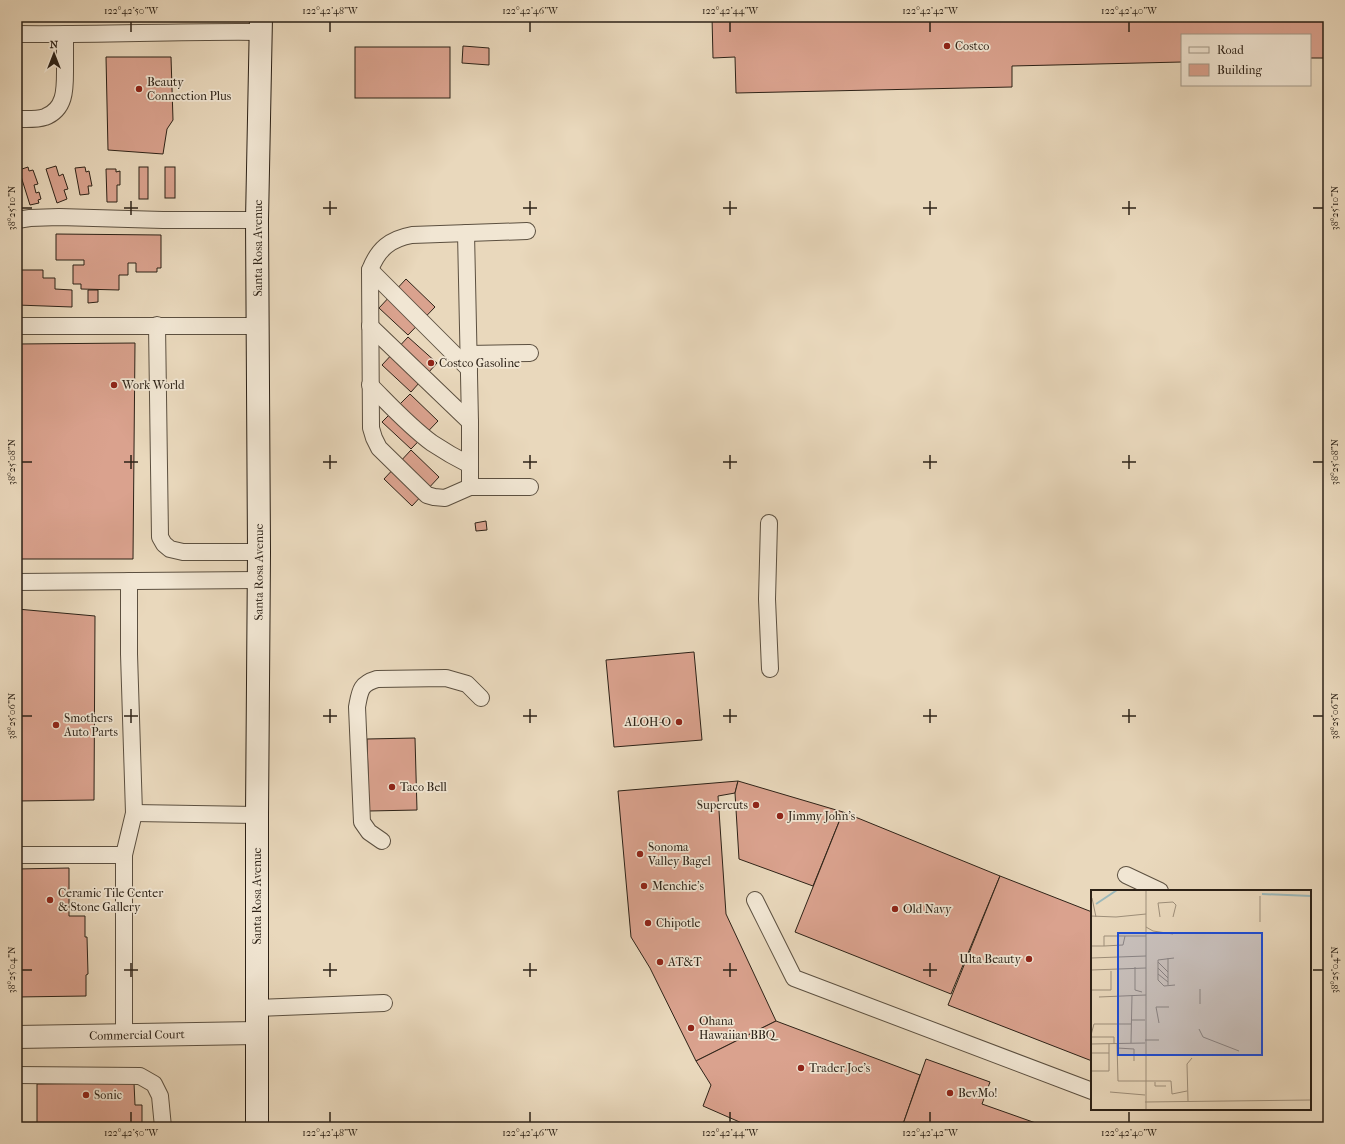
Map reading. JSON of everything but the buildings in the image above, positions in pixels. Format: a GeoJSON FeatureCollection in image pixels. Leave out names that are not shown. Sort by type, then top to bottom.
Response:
{"type":"FeatureCollection","features":[{"type":"Feature","properties":{"kind":"main road","name":"Santa Rosa Avenue"},"geometry":{"type":"LineString","coordinates":[[257,1127],[259,552],[257,220],[261,25]]}},
{"type":"Feature","properties":{"kind":"main road","name":"Commercial Court"},"geometry":{"type":"LineString","coordinates":[[17,1037],[257,1033]]}},
{"type":"Feature","properties":{"kind":"lane"},"geometry":{"type":"LineString","coordinates":[[17,34],[198,31],[261,25]]}},
{"type":"Feature","properties":{"kind":"lane"},"geometry":{"type":"LineString","coordinates":[[17,119],[46,117],[55,111],[61,102],[65,92],[65,34]]}},
{"type":"Feature","properties":{"kind":"lane"},"geometry":{"type":"LineString","coordinates":[[17,220],[59,217],[163,220],[257,220]]}},
{"type":"Feature","properties":{"kind":"lane"},"geometry":{"type":"LineString","coordinates":[[527,231],[424,234],[399,237],[379,252],[370,270],[370,386],[371,428],[379,448],[427,495],[445,498],[470,487],[530,487]]}},
{"type":"Feature","properties":{"kind":"lane"},"geometry":{"type":"LineString","coordinates":[[466,233],[470,487]]}},
{"type":"Feature","properties":{"kind":"lane"},"geometry":{"type":"LineString","coordinates":[[370,270],[468,362]]}},
{"type":"Feature","properties":{"kind":"lane"},"geometry":{"type":"LineString","coordinates":[[158,325],[160,537],[164,544],[170,549],[183,552],[259,552]]}},
{"type":"Feature","properties":{"kind":"lane"},"geometry":{"type":"LineString","coordinates":[[17,326],[258,326]]}},
{"type":"Feature","properties":{"kind":"lane"},"geometry":{"type":"LineString","coordinates":[[370,326],[470,422]]}},
{"type":"Feature","properties":{"kind":"lane"},"geometry":{"type":"LineString","coordinates":[[468,362],[530,354]]}},
{"type":"Feature","properties":{"kind":"lane"},"geometry":{"type":"LineString","coordinates":[[370,386],[413,428],[445,452],[470,464]]}},
{"type":"Feature","properties":{"kind":"lane"},"geometry":{"type":"LineString","coordinates":[[769,523],[767,599],[770,669]]}},
{"type":"Feature","properties":{"kind":"lane"},"geometry":{"type":"LineString","coordinates":[[17,582],[259,580]]}},
{"type":"Feature","properties":{"kind":"lane"},"geometry":{"type":"LineString","coordinates":[[124,1035],[124,855],[134,813],[129,654],[129,581]]}},
{"type":"Feature","properties":{"kind":"lane"},"geometry":{"type":"LineString","coordinates":[[382,841],[369,832],[362,822],[357,707],[360,690],[368,682],[377,679],[446,678],[467,684],[482,698]]}},
{"type":"Feature","properties":{"kind":"lane"},"geometry":{"type":"LineString","coordinates":[[134,813],[257,815]]}},
{"type":"Feature","properties":{"kind":"lane"},"geometry":{"type":"LineString","coordinates":[[17,855],[124,855]]}},
{"type":"Feature","properties":{"kind":"lane"},"geometry":{"type":"LineString","coordinates":[[1126,876],[1158,890]]}},
{"type":"Feature","properties":{"kind":"lane"},"geometry":{"type":"LineString","coordinates":[[755,900],[794,978],[1091,1091]]}},
{"type":"Feature","properties":{"kind":"lane"},"geometry":{"type":"LineString","coordinates":[[257,1008],[384,1002]]}},
{"type":"Feature","properties":{"kind":"lane"},"geometry":{"type":"LineString","coordinates":[[17,1075],[140,1076],[154,1084],[160,1096],[163,1127]]}},
{"type":"Feature","properties":{"kind":"place","name":"Costco"},"geometry":{"type":"Point","coordinates":[947,46]}},
{"type":"Feature","properties":{"kind":"place","name":"Beauty Connection Plus"},"geometry":{"type":"Point","coordinates":[139,89]}},
{"type":"Feature","properties":{"kind":"place","name":"Costco Gasoline"},"geometry":{"type":"Point","coordinates":[431,363]}},
{"type":"Feature","properties":{"kind":"place","name":"Work World"},"geometry":{"type":"Point","coordinates":[114,385]}},
{"type":"Feature","properties":{"kind":"place","name":"ALOH-O"},"geometry":{"type":"Point","coordinates":[679,722]}},
{"type":"Feature","properties":{"kind":"place","name":"Smothers Auto Parts"},"geometry":{"type":"Point","coordinates":[56,725]}},
{"type":"Feature","properties":{"kind":"place","name":"Taco Bell"},"geometry":{"type":"Point","coordinates":[392,787]}},
{"type":"Feature","properties":{"kind":"place","name":"Supercuts"},"geometry":{"type":"Point","coordinates":[756,805]}},
{"type":"Feature","properties":{"kind":"place","name":"Jimmy John's"},"geometry":{"type":"Point","coordinates":[780,816]}},
{"type":"Feature","properties":{"kind":"place","name":"Sonoma Valley Bagel"},"geometry":{"type":"Point","coordinates":[640,854]}},
{"type":"Feature","properties":{"kind":"place","name":"Menchie's"},"geometry":{"type":"Point","coordinates":[644,886]}},
{"type":"Feature","properties":{"kind":"place","name":"Ceramic Tile Center & Stone Gallery"},"geometry":{"type":"Point","coordinates":[50,900]}},
{"type":"Feature","properties":{"kind":"place","name":"Old Navy"},"geometry":{"type":"Point","coordinates":[895,909]}},
{"type":"Feature","properties":{"kind":"place","name":"Chipotle"},"geometry":{"type":"Point","coordinates":[648,923]}},
{"type":"Feature","properties":{"kind":"place","name":"Ulta Beauty"},"geometry":{"type":"Point","coordinates":[1029,959]}},
{"type":"Feature","properties":{"kind":"place","name":"AT&T"},"geometry":{"type":"Point","coordinates":[660,962]}},
{"type":"Feature","properties":{"kind":"place","name":"Ohana Hawaiian BBQ"},"geometry":{"type":"Point","coordinates":[691,1028]}},
{"type":"Feature","properties":{"kind":"place","name":"Trader Joe's"},"geometry":{"type":"Point","coordinates":[801,1068]}},
{"type":"Feature","properties":{"kind":"place","name":"BevMo!"},"geometry":{"type":"Point","coordinates":[950,1093]}},
{"type":"Feature","properties":{"kind":"place","name":"Sonic"},"geometry":{"type":"Point","coordinates":[86,1095]}}]}
